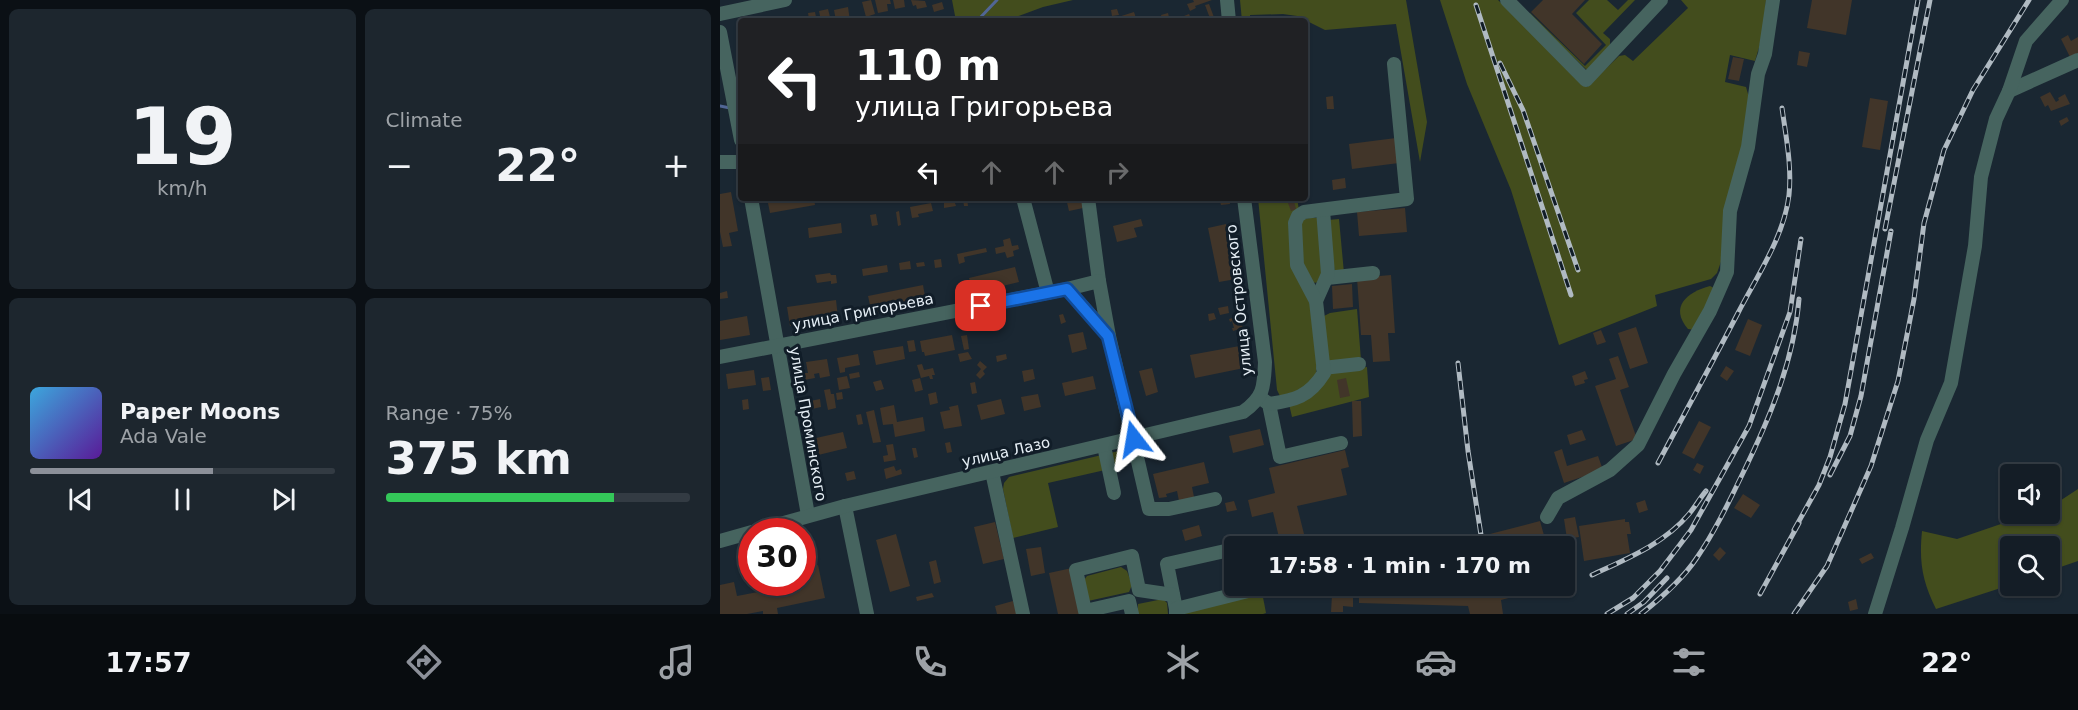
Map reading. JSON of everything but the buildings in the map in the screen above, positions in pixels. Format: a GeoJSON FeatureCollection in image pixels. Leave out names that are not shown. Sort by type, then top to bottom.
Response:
{"type":"FeatureCollection","features":[{"type":"Feature","properties":{"kind":"street"},"geometry":{"type":"LineString","coordinates":[[720,14],[785,0]]}},
{"type":"Feature","properties":{"kind":"street"},"geometry":{"type":"LineString","coordinates":[[1227,0],[1229,18]]}},
{"type":"Feature","properties":{"kind":"street"},"geometry":{"type":"LineString","coordinates":[[1514,3],[1586,80],[1661,0]]}},
{"type":"Feature","properties":{"kind":"street"},"geometry":{"type":"LineString","coordinates":[[1547,517],[1558,498],[1610,470],[1638,445],[1674,374],[1710,311],[1727,272],[1730,211],[1748,147],[1758,74],[1765,54],[1773,0]]}},
{"type":"Feature","properties":{"kind":"street"},"geometry":{"type":"LineString","coordinates":[[1875,614],[1927,440],[1950,384],[1975,246],[1981,177],[1996,120],[2009,91],[2026,41],[2062,0]]}},
{"type":"Feature","properties":{"kind":"street"},"geometry":{"type":"LineString","coordinates":[[720,32],[738,123]]}},
{"type":"Feature","properties":{"kind":"street"},"geometry":{"type":"LineString","coordinates":[[2009,91],[2078,60]]}},
{"type":"Feature","properties":{"kind":"street"},"geometry":{"type":"LineString","coordinates":[[1341,443],[1280,457],[1264,401],[1288,401],[1304,396],[1318,383],[1324,373],[1316,301],[1297,265],[1295,223],[1303,205],[1323,210],[1407,199],[1394,64]]}},
{"type":"Feature","properties":{"kind":"street"},"geometry":{"type":"LineString","coordinates":[[720,162],[738,162]]}},
{"type":"Feature","properties":{"kind":"street","name":"улица Проминского"},"geometry":{"type":"LineString","coordinates":[[752,201],[808,515]]}},
{"type":"Feature","properties":{"kind":"street"},"geometry":{"type":"LineString","coordinates":[[1024,201],[1048,293]]}},
{"type":"Feature","properties":{"kind":"street"},"geometry":{"type":"LineString","coordinates":[[1088,201],[1108,336],[1149,509],[1169,509],[1215,499]]}},
{"type":"Feature","properties":{"kind":"street","name":"улица Островского"},"geometry":{"type":"LineString","coordinates":[[1244,201],[1265,362],[1264,401]]}},
{"type":"Feature","properties":{"kind":"street"},"geometry":{"type":"LineString","coordinates":[[1316,301],[1327,278],[1323,210]]}},
{"type":"Feature","properties":{"kind":"street"},"geometry":{"type":"LineString","coordinates":[[1327,278],[1373,273]]}},
{"type":"Feature","properties":{"kind":"street","name":"улица Григорьева"},"geometry":{"type":"LineString","coordinates":[[720,357],[1100,281]]}},
{"type":"Feature","properties":{"kind":"street"},"geometry":{"type":"LineString","coordinates":[[1067,289],[1108,336]]}},
{"type":"Feature","properties":{"kind":"street"},"geometry":{"type":"LineString","coordinates":[[1323,368],[1359,364]]}},
{"type":"Feature","properties":{"kind":"street","name":"улица Лазо"},"geometry":{"type":"LineString","coordinates":[[798,518],[1243,412],[1264,401]]}},
{"type":"Feature","properties":{"kind":"street"},"geometry":{"type":"LineString","coordinates":[[1104,446],[1114,493]]}},
{"type":"Feature","properties":{"kind":"street"},"geometry":{"type":"LineString","coordinates":[[993,472],[1023,614]]}},
{"type":"Feature","properties":{"kind":"street"},"geometry":{"type":"LineString","coordinates":[[844,506],[867,614]]}},
{"type":"Feature","properties":{"kind":"street","name":"улица Лазо"},"geometry":{"type":"LineString","coordinates":[[720,541],[738,536]]}},
{"type":"Feature","properties":{"kind":"street"},"geometry":{"type":"LineString","coordinates":[[1175,606],[1167,564],[1224,551]]}},
{"type":"Feature","properties":{"kind":"street"},"geometry":{"type":"LineString","coordinates":[[1132,614],[1129,601],[1085,611],[1076,570],[1132,556],[1139,590],[1175,606],[1224,596]]}},
{"type":"Feature","properties":{"kind":"green space"},"geometry":{"type":"Polygon","coordinates":[[[952,0],[1073,0],[1043,7],[1013,18],[955,18],[952,0]]]}},
{"type":"Feature","properties":{"kind":"green space"},"geometry":{"type":"Polygon","coordinates":[[[1240,0],[1406,0],[1427,122],[1420,162],[1396,24],[1325,30],[1308,22],[1308,18],[1297,16],[1250,15],[1250,18],[1242,18],[1240,0]]]}},
{"type":"Feature","properties":{"kind":"green space"},"geometry":{"type":"Polygon","coordinates":[[[1440,0],[1498,0],[1587,87],[1619,56],[1625,55],[1633,61],[1688,8],[1681,0],[1766,0],[1763,34],[1755,61],[1730,55],[1725,82],[1746,87],[1750,101],[1723,256],[1717,273],[1711,279],[1655,295],[1657,306],[1559,345],[1511,190],[1467,84],[1440,0]]]}},
{"type":"Feature","properties":{"kind":"green space"},"geometry":{"type":"Polygon","coordinates":[[[1589,0],[1607,0],[1618,10],[1628,0],[1635,0],[1603,33],[1610,39],[1610,48],[1587,70],[1528,15],[1530,13],[1585,66],[1606,45],[1576,13],[1589,0]]]}},
{"type":"Feature","properties":{"kind":"green space"},"geometry":{"type":"Polygon","coordinates":[[[1258,201],[1298,201],[1299,210],[1294,213],[1309,298],[1317,366],[1315,377],[1300,390],[1280,396],[1277,390],[1258,201]]]}},
{"type":"Feature","properties":{"kind":"green space"},"geometry":{"type":"Polygon","coordinates":[[[1317,218],[1321,223],[1325,269],[1321,282],[1312,283],[1302,263],[1301,224],[1304,219],[1317,218]]]}},
{"type":"Feature","properties":{"kind":"green space"},"geometry":{"type":"Polygon","coordinates":[[[1339,219],[1344,273],[1335,274],[1328,220],[1339,219]]]}},
{"type":"Feature","properties":{"kind":"green space"},"geometry":{"type":"Polygon","coordinates":[[[1710,286],[1714,288],[1695,330],[1688,329],[1680,314],[1683,302],[1694,292],[1710,286]]]}},
{"type":"Feature","properties":{"kind":"green space"},"geometry":{"type":"Polygon","coordinates":[[[1357,309],[1361,360],[1327,362],[1324,316],[1357,309]]]}},
{"type":"Feature","properties":{"kind":"green space"},"geometry":{"type":"Polygon","coordinates":[[[1367,367],[1369,397],[1292,417],[1289,404],[1333,370],[1367,367]]]}},
{"type":"Feature","properties":{"kind":"green space"},"geometry":{"type":"Polygon","coordinates":[[[1123,450],[1127,465],[1048,483],[1058,527],[1013,538],[1003,489],[1009,477],[1123,450]]]}},
{"type":"Feature","properties":{"kind":"green space"},"geometry":{"type":"Polygon","coordinates":[[[2078,489],[2078,561],[2060,567],[2060,536],[2000,536],[2000,588],[1936,609],[1927,589],[1923,571],[1922,531],[1957,539],[2001,524],[2060,524],[2060,501],[2078,489]]]}},
{"type":"Feature","properties":{"kind":"green space"},"geometry":{"type":"Polygon","coordinates":[[[1121,567],[1127,571],[1132,585],[1129,592],[1088,601],[1084,580],[1087,576],[1121,567]]]}},
{"type":"Feature","properties":{"kind":"green space"},"geometry":{"type":"Polygon","coordinates":[[[1246,596],[1263,596],[1266,613],[1182,614],[1181,612],[1246,596]]]}},
{"type":"Feature","properties":{"kind":"green space"},"geometry":{"type":"Polygon","coordinates":[[[1164,600],[1167,603],[1168,614],[1138,614],[1138,604],[1164,600]]]}},
{"type":"Feature","properties":{"kind":"waterway"},"geometry":{"type":"LineString","coordinates":[[980,18],[997,0]]}},
{"type":"Feature","properties":{"kind":"waterway"},"geometry":{"type":"LineString","coordinates":[[720,106],[730,108]]}},
{"type":"Feature","properties":{"kind":"railway"},"geometry":{"type":"LineString","coordinates":[[1794,530],[1819,485],[1830,457],[1845,404],[1918,0]]}},
{"type":"Feature","properties":{"kind":"railway"},"geometry":{"type":"LineString","coordinates":[[1885,229],[1930,0]]}},
{"type":"Feature","properties":{"kind":"railway"},"geometry":{"type":"LineString","coordinates":[[1794,614],[1827,566],[1871,466],[1898,381],[1914,299],[1924,223],[1944,150],[1973,90],[2029,0]]}},
{"type":"Feature","properties":{"kind":"railway"},"geometry":{"type":"LineString","coordinates":[[1476,5],[1571,295]]}},
{"type":"Feature","properties":{"kind":"railway"},"geometry":{"type":"LineString","coordinates":[[1500,63],[1523,110],[1578,270]]}},
{"type":"Feature","properties":{"kind":"railway"},"geometry":{"type":"LineString","coordinates":[[1658,463],[1782,226],[1790,184],[1782,108]]}},
{"type":"Feature","properties":{"kind":"railway"},"geometry":{"type":"LineString","coordinates":[[1830,475],[1850,436],[1861,396],[1891,231]]}},
{"type":"Feature","properties":{"kind":"railway"},"geometry":{"type":"LineString","coordinates":[[1607,614],[1633,598],[1660,571],[1691,530],[1749,426],[1790,312],[1801,239]]}},
{"type":"Feature","properties":{"kind":"railway"},"geometry":{"type":"LineString","coordinates":[[1641,614],[1671,588],[1690,567],[1709,539],[1726,507],[1762,433],[1779,390],[1792,345],[1799,299]]}},
{"type":"Feature","properties":{"kind":"railway"},"geometry":{"type":"LineString","coordinates":[[1458,363],[1481,535]]}},
{"type":"Feature","properties":{"kind":"railway"},"geometry":{"type":"LineString","coordinates":[[1592,575],[1644,550],[1668,534],[1689,514],[1706,491]]}},
{"type":"Feature","properties":{"kind":"railway"},"geometry":{"type":"LineString","coordinates":[[1760,594],[1799,523]]}},
{"type":"Feature","properties":{"kind":"railway"},"geometry":{"type":"LineString","coordinates":[[1627,614],[1644,602],[1667,578]]}},
{"type":"Feature","properties":{"kind":"route"},"geometry":{"type":"LineString","coordinates":[[981,306],[1067,289],[1108,336],[1134,439]]}}]}
